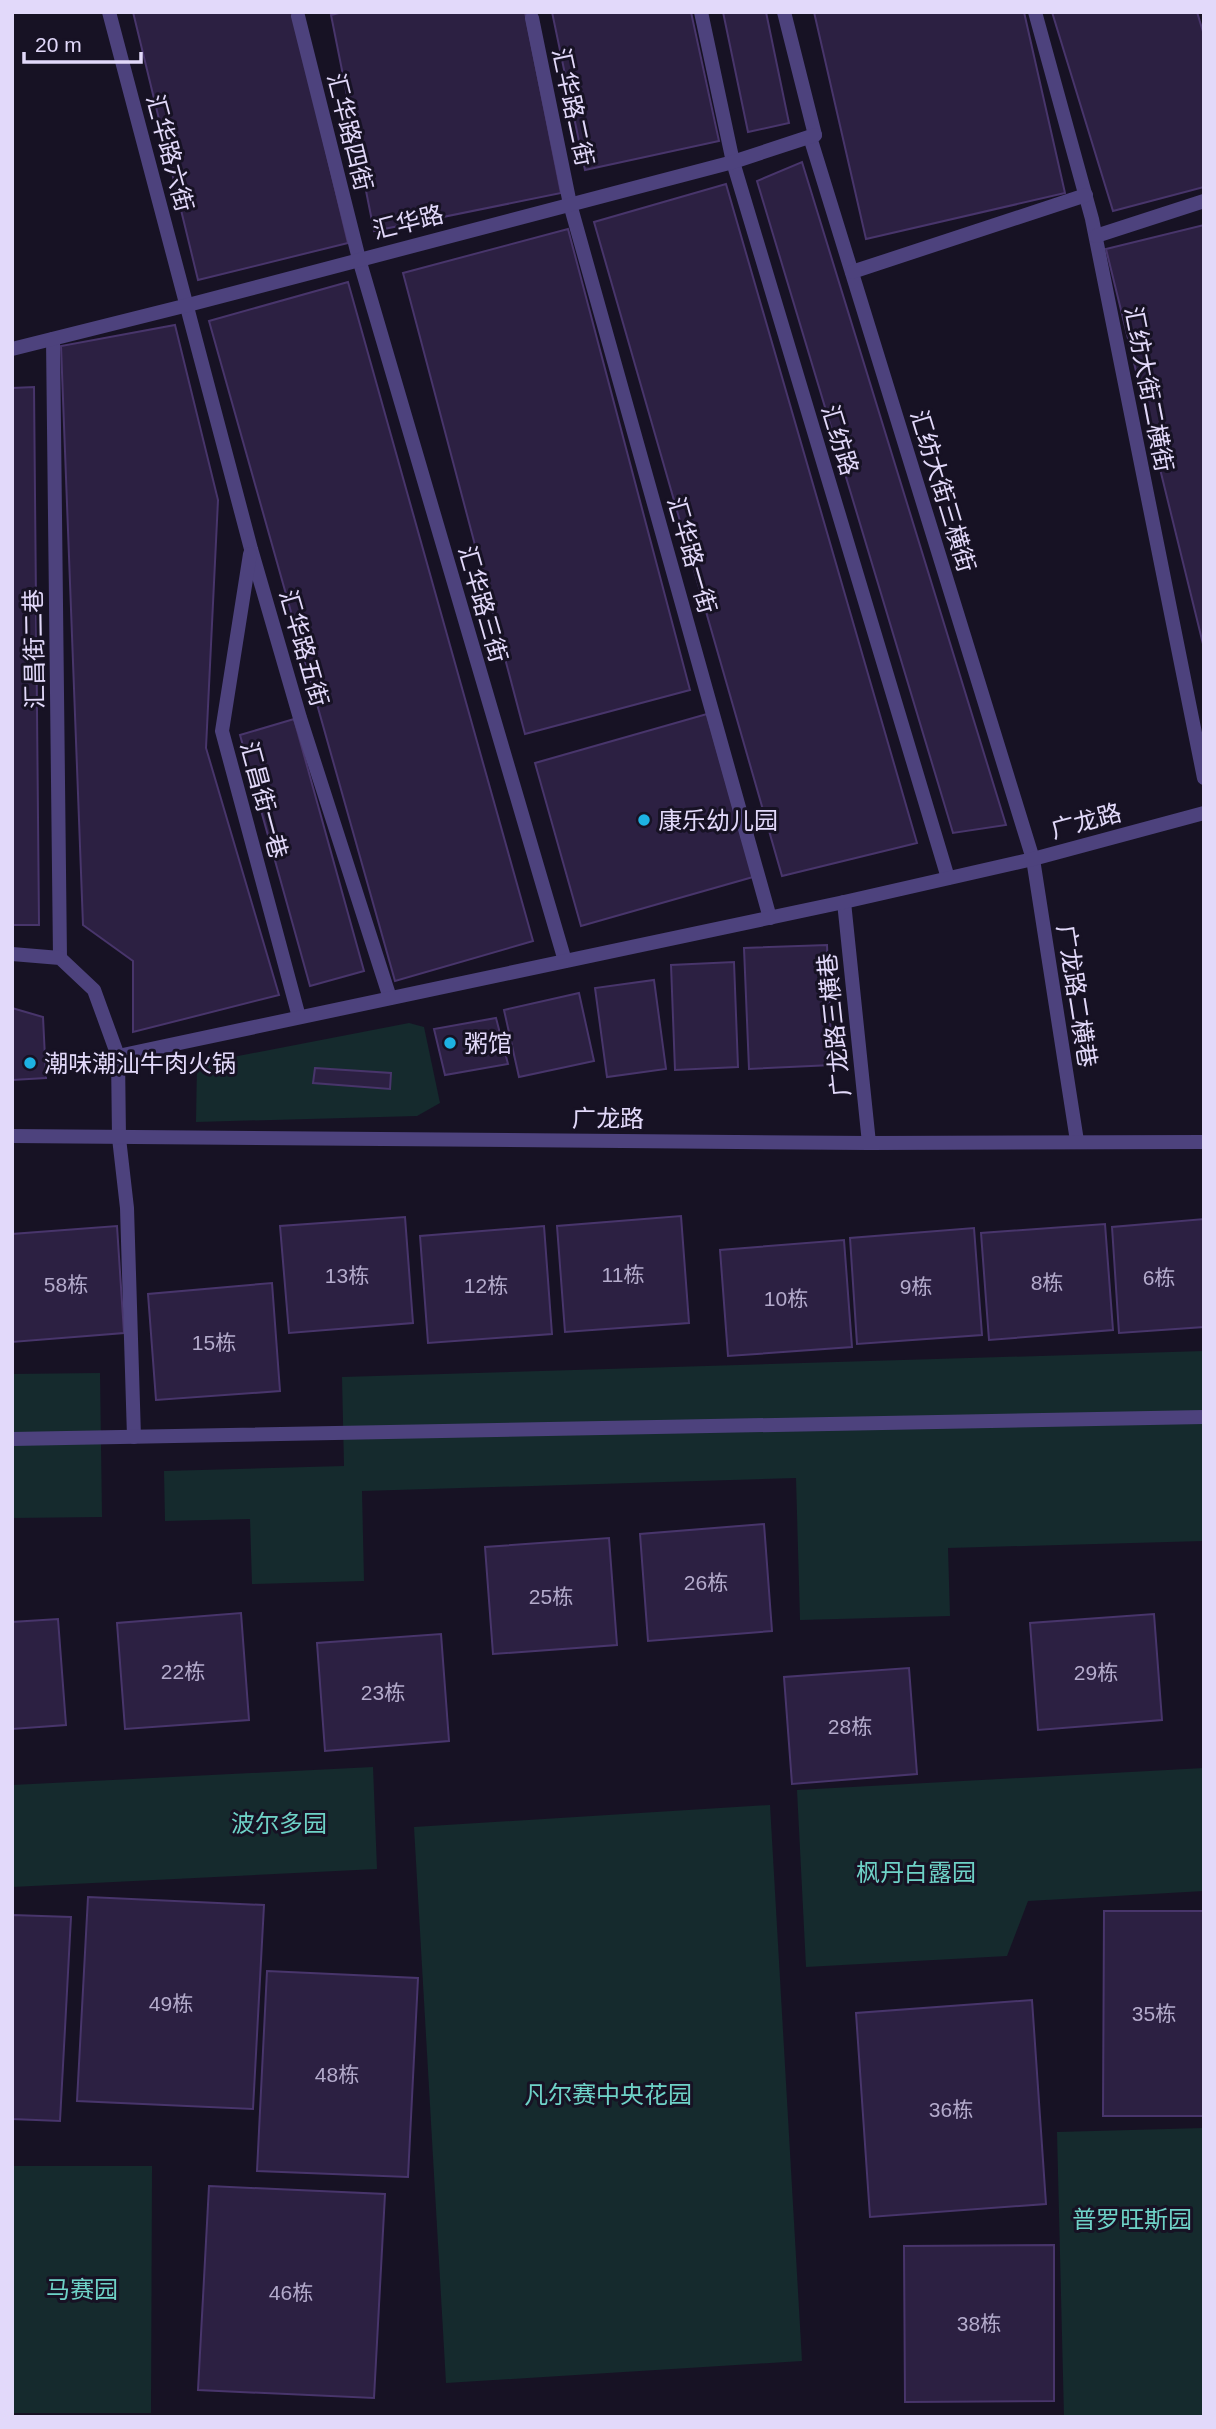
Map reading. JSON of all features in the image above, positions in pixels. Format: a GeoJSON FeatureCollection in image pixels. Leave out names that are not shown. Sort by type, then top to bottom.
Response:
{"type":"FeatureCollection","features":[{"type":"Feature","properties":{"kind":"street","name":"汇华路六街"},"geometry":{"type":"LineString","coordinates":[[109,12],[188,305]]}},
{"type":"Feature","properties":{"kind":"street","name":"汇纺路"},"geometry":{"type":"LineString","coordinates":[[701,12],[733,162],[948,878]]}},
{"type":"Feature","properties":{"kind":"street","name":"汇纺大街三横街"},"geometry":{"type":"LineString","coordinates":[[784,12],[812,136],[1033,859]]}},
{"type":"Feature","properties":{"kind":"street","name":"汇纺大街二横街"},"geometry":{"type":"LineString","coordinates":[[1035,12],[1096,236],[1204,778]]}},
{"type":"Feature","properties":{"kind":"street","name":"汇华路四街"},"geometry":{"type":"LineString","coordinates":[[298,16],[359,259]]}},
{"type":"Feature","properties":{"kind":"street","name":"汇华路二街"},"geometry":{"type":"LineString","coordinates":[[532,18],[570,204]]}},
{"type":"Feature","properties":{"kind":"street","name":"汇华路"},"geometry":{"type":"LineString","coordinates":[[12,349],[733,162],[812,136]]}},
{"type":"Feature","properties":{"kind":"street"},"geometry":{"type":"LineString","coordinates":[[852,272],[1086,195]]}},
{"type":"Feature","properties":{"kind":"street"},"geometry":{"type":"LineString","coordinates":[[1096,236],[1204,201]]}},
{"type":"Feature","properties":{"kind":"street","name":"汇华路一街"},"geometry":{"type":"LineString","coordinates":[[570,204],[769,918]]}},
{"type":"Feature","properties":{"kind":"street","name":"汇华路三街"},"geometry":{"type":"LineString","coordinates":[[359,259],[565,961]]}},
{"type":"Feature","properties":{"kind":"street","name":"汇华路五街"},"geometry":{"type":"LineString","coordinates":[[188,305],[251,549],[300,718],[390,998]]}},
{"type":"Feature","properties":{"kind":"street","name":"汇昌街二巷"},"geometry":{"type":"LineString","coordinates":[[53,339],[60,958]]}},
{"type":"Feature","properties":{"kind":"street","name":"汇昌街一巷"},"geometry":{"type":"LineString","coordinates":[[251,549],[222,731],[299,1017]]}},
{"type":"Feature","properties":{"kind":"street","name":"广龙路"},"geometry":{"type":"LineString","coordinates":[[117,1056],[844,902],[1033,859],[1204,813]]}},
{"type":"Feature","properties":{"kind":"street","name":"广龙路二横巷"},"geometry":{"type":"LineString","coordinates":[[1033,859],[1077,1141]]}},
{"type":"Feature","properties":{"kind":"street","name":"广龙路三横巷"},"geometry":{"type":"LineString","coordinates":[[844,902],[869,1143]]}},
{"type":"Feature","properties":{"kind":"street"},"geometry":{"type":"LineString","coordinates":[[12,954],[60,958],[94,990],[117,1056],[119,1138],[127,1208],[134,1437]]}},
{"type":"Feature","properties":{"kind":"street","name":"广龙路"},"geometry":{"type":"LineString","coordinates":[[12,1136],[869,1143],[1204,1142]]}},
{"type":"Feature","properties":{"kind":"street"},"geometry":{"type":"LineString","coordinates":[[12,1439],[1204,1417]]}},
{"type":"Feature","properties":{"kind":"green space"},"geometry":{"type":"Polygon","coordinates":[[[409,1023],[424,1027],[440,1103],[417,1116],[196,1122],[197,1064],[409,1023]]]}},
{"type":"Feature","properties":{"kind":"green space"},"geometry":{"type":"Polygon","coordinates":[[[1204,1351],[1204,1541],[948,1548],[950,1616],[800,1620],[796,1478],[362,1491],[364,1581],[252,1584],[250,1519],[165,1521],[164,1471],[344,1466],[342,1377],[1204,1351]]]}},
{"type":"Feature","properties":{"kind":"green space"},"geometry":{"type":"Polygon","coordinates":[[[100,1373],[102,1517],[12,1518],[12,1374],[100,1373]]]}},
{"type":"Feature","properties":{"kind":"green space","name":"波尔多园"},"geometry":{"type":"Polygon","coordinates":[[[373,1767],[377,1869],[12,1887],[12,1785],[373,1767]]]}},
{"type":"Feature","properties":{"kind":"green space","name":"枫丹白露园"},"geometry":{"type":"Polygon","coordinates":[[[1204,1768],[1204,1891],[1028,1901],[1007,1956],[806,1967],[797,1790],[1204,1768]]]}},
{"type":"Feature","properties":{"kind":"green space","name":"凡尔赛中央花园"},"geometry":{"type":"Polygon","coordinates":[[[770,1805],[802,2361],[446,2383],[414,1827],[770,1805]]]}},
{"type":"Feature","properties":{"kind":"green space","name":"普罗旺斯园"},"geometry":{"type":"Polygon","coordinates":[[[1204,2128],[1204,2417],[1064,2417],[1057,2132],[1204,2128]]]}},
{"type":"Feature","properties":{"kind":"green space","name":"马赛园"},"geometry":{"type":"Polygon","coordinates":[[[12,2166],[152,2166],[151,2413],[12,2413],[12,2166]]]}},
{"type":"Feature","properties":{"kind":"building"},"geometry":{"type":"Polygon","coordinates":[[[133,12],[293,12],[348,243],[198,280],[133,12]]]}},
{"type":"Feature","properties":{"kind":"building"},"geometry":{"type":"Polygon","coordinates":[[[343,12],[525,12],[561,193],[374,231],[331,15],[343,12]]]}},
{"type":"Feature","properties":{"kind":"building"},"geometry":{"type":"Polygon","coordinates":[[[552,12],[691,12],[719,141],[585,170],[552,12]]]}},
{"type":"Feature","properties":{"kind":"building"},"geometry":{"type":"Polygon","coordinates":[[[723,12],[766,12],[789,123],[748,132],[723,12]]]}},
{"type":"Feature","properties":{"kind":"building"},"geometry":{"type":"Polygon","coordinates":[[[814,12],[1024,12],[1065,193],[866,239],[814,12]]]}},
{"type":"Feature","properties":{"kind":"building"},"geometry":{"type":"Polygon","coordinates":[[[1052,12],[1197,12],[1204,35],[1204,187],[1113,211],[1052,12]]]}},
{"type":"Feature","properties":{"kind":"building"},"geometry":{"type":"Polygon","coordinates":[[[802,162],[1006,825],[953,833],[757,181],[802,162]]]}},
{"type":"Feature","properties":{"kind":"building"},"geometry":{"type":"Polygon","coordinates":[[[726,184],[917,843],[782,876],[594,222],[726,184]]]}},
{"type":"Feature","properties":{"kind":"building"},"geometry":{"type":"Polygon","coordinates":[[[1204,225],[1204,648],[1106,249],[1204,225]]]}},
{"type":"Feature","properties":{"kind":"building"},"geometry":{"type":"Polygon","coordinates":[[[568,229],[690,690],[525,734],[403,273],[568,229]]]}},
{"type":"Feature","properties":{"kind":"building"},"geometry":{"type":"Polygon","coordinates":[[[348,282],[533,941],[395,981],[209,321],[348,282]]]}},
{"type":"Feature","properties":{"kind":"building"},"geometry":{"type":"Polygon","coordinates":[[[175,325],[218,500],[206,748],[279,995],[133,1032],[133,961],[83,925],[61,346],[175,325]]]}},
{"type":"Feature","properties":{"kind":"building"},"geometry":{"type":"Polygon","coordinates":[[[34,387],[39,925],[12,925],[12,388],[34,387]]]}},
{"type":"Feature","properties":{"kind":"building","name":"康乐幼儿园"},"geometry":{"type":"Polygon","coordinates":[[[707,714],[753,877],[581,926],[535,763],[707,714]]]}},
{"type":"Feature","properties":{"kind":"building"},"geometry":{"type":"Polygon","coordinates":[[[294,719],[364,971],[310,986],[240,735],[294,719]]]}},
{"type":"Feature","properties":{"kind":"building"},"geometry":{"type":"Polygon","coordinates":[[[827,945],[832,1065],[749,1069],[744,948],[827,945]]]}},
{"type":"Feature","properties":{"kind":"building"},"geometry":{"type":"Polygon","coordinates":[[[734,962],[738,1067],[675,1070],[671,965],[734,962]]]}},
{"type":"Feature","properties":{"kind":"building"},"geometry":{"type":"Polygon","coordinates":[[[654,980],[666,1069],[607,1077],[595,988],[654,980]]]}},
{"type":"Feature","properties":{"kind":"building"},"geometry":{"type":"Polygon","coordinates":[[[579,993],[594,1061],[519,1077],[504,1010],[579,993]]]}},
{"type":"Feature","properties":{"kind":"building"},"geometry":{"type":"Polygon","coordinates":[[[12,1008],[43,1017],[46,1078],[12,1080],[12,1008]]]}},
{"type":"Feature","properties":{"kind":"building"},"geometry":{"type":"Polygon","coordinates":[[[496,1018],[508,1064],[445,1075],[434,1029],[496,1018]]]}},
{"type":"Feature","properties":{"kind":"building"},"geometry":{"type":"Polygon","coordinates":[[[315,1068],[391,1073],[390,1089],[313,1083],[315,1068]]]}},
{"type":"Feature","properties":{"kind":"building"},"geometry":{"type":"Polygon","coordinates":[[[681,1216],[689,1323],[565,1332],[557,1226],[681,1216]]]}},
{"type":"Feature","properties":{"kind":"building"},"geometry":{"type":"Polygon","coordinates":[[[405,1217],[413,1323],[289,1333],[280,1226],[405,1217]]]}},
{"type":"Feature","properties":{"kind":"building"},"geometry":{"type":"Polygon","coordinates":[[[1204,1219],[1204,1327],[1119,1333],[1112,1227],[1204,1219]]]}},
{"type":"Feature","properties":{"kind":"building"},"geometry":{"type":"Polygon","coordinates":[[[1105,1224],[1113,1330],[989,1340],[981,1233],[1105,1224]]]}},
{"type":"Feature","properties":{"kind":"building"},"geometry":{"type":"Polygon","coordinates":[[[117,1226],[124,1333],[12,1342],[12,1234],[117,1226]]]}},
{"type":"Feature","properties":{"kind":"building"},"geometry":{"type":"Polygon","coordinates":[[[544,1226],[552,1334],[428,1343],[420,1236],[544,1226]]]}},
{"type":"Feature","properties":{"kind":"building"},"geometry":{"type":"Polygon","coordinates":[[[974,1228],[982,1335],[857,1344],[850,1238],[974,1228]]]}},
{"type":"Feature","properties":{"kind":"building"},"geometry":{"type":"Polygon","coordinates":[[[844,1240],[852,1347],[728,1356],[720,1250],[844,1240]]]}},
{"type":"Feature","properties":{"kind":"building"},"geometry":{"type":"Polygon","coordinates":[[[272,1283],[280,1391],[156,1400],[148,1294],[272,1283]]]}},
{"type":"Feature","properties":{"kind":"building"},"geometry":{"type":"Polygon","coordinates":[[[764,1524],[772,1631],[648,1641],[640,1534],[764,1524]]]}},
{"type":"Feature","properties":{"kind":"building"},"geometry":{"type":"Polygon","coordinates":[[[609,1538],[617,1645],[493,1654],[485,1547],[609,1538]]]}},
{"type":"Feature","properties":{"kind":"building"},"geometry":{"type":"Polygon","coordinates":[[[241,1613],[249,1720],[125,1729],[117,1623],[241,1613]]]}},
{"type":"Feature","properties":{"kind":"building"},"geometry":{"type":"Polygon","coordinates":[[[1154,1614],[1162,1720],[1038,1730],[1030,1623],[1154,1614]]]}},
{"type":"Feature","properties":{"kind":"building"},"geometry":{"type":"Polygon","coordinates":[[[58,1619],[66,1725],[12,1729],[12,1622],[58,1619]]]}},
{"type":"Feature","properties":{"kind":"building"},"geometry":{"type":"Polygon","coordinates":[[[441,1634],[449,1741],[325,1751],[317,1643],[441,1634]]]}},
{"type":"Feature","properties":{"kind":"building"},"geometry":{"type":"Polygon","coordinates":[[[909,1668],[917,1774],[792,1784],[784,1677],[909,1668]]]}},
{"type":"Feature","properties":{"kind":"building"},"geometry":{"type":"Polygon","coordinates":[[[88,1897],[264,1905],[253,2109],[77,2101],[88,1897]]]}},
{"type":"Feature","properties":{"kind":"building"},"geometry":{"type":"Polygon","coordinates":[[[1104,1911],[1204,1911],[1204,2116],[1103,2116],[1104,1911]]]}},
{"type":"Feature","properties":{"kind":"building"},"geometry":{"type":"Polygon","coordinates":[[[12,1915],[71,1917],[60,2121],[12,2119],[12,1915]]]}},
{"type":"Feature","properties":{"kind":"building"},"geometry":{"type":"Polygon","coordinates":[[[267,1971],[418,1978],[408,2177],[257,2171],[267,1971]]]}},
{"type":"Feature","properties":{"kind":"building"},"geometry":{"type":"Polygon","coordinates":[[[1032,2000],[1046,2204],[870,2217],[856,2013],[1032,2000]]]}},
{"type":"Feature","properties":{"kind":"building"},"geometry":{"type":"Polygon","coordinates":[[[209,2186],[385,2194],[374,2398],[198,2390],[209,2186]]]}},
{"type":"Feature","properties":{"kind":"building"},"geometry":{"type":"Polygon","coordinates":[[[1054,2245],[1054,2401],[905,2402],[904,2246],[1054,2245]]]}},
{"type":"Feature","properties":{"kind":"place","name":"康乐幼儿园"},"geometry":{"type":"Point","coordinates":[644,820]}},
{"type":"Feature","properties":{"kind":"place","name":"粥馆"},"geometry":{"type":"Point","coordinates":[450,1043]}},
{"type":"Feature","properties":{"kind":"place","name":"潮味潮汕牛肉火锅"},"geometry":{"type":"Point","coordinates":[30,1063]}}]}
